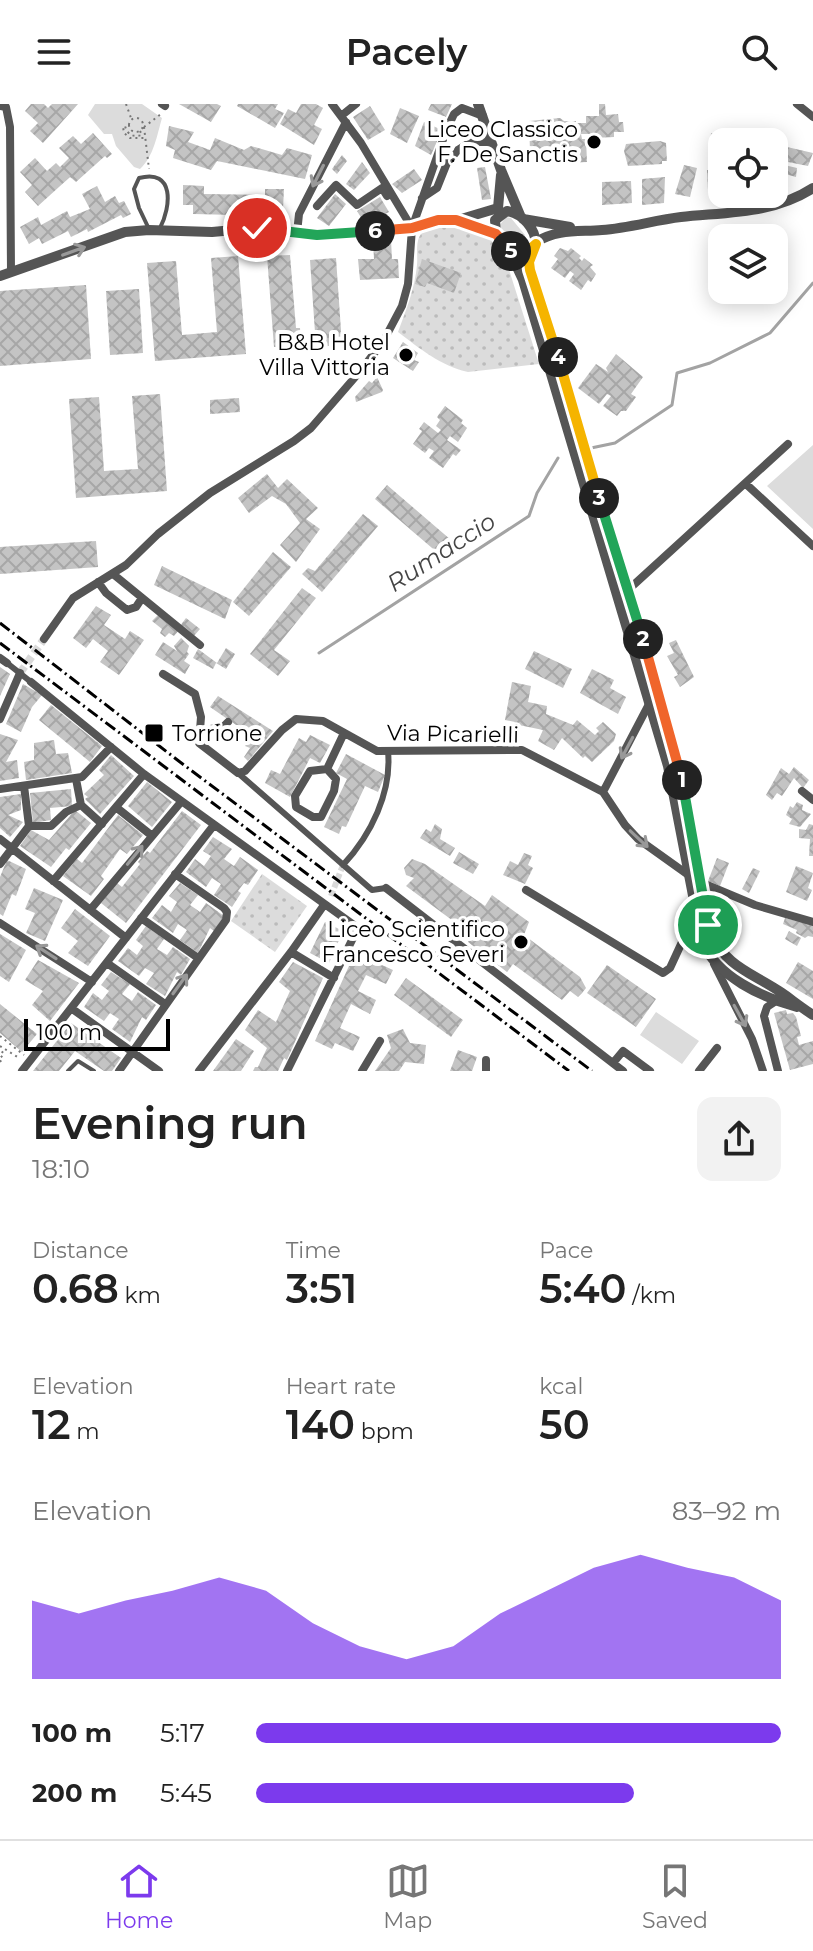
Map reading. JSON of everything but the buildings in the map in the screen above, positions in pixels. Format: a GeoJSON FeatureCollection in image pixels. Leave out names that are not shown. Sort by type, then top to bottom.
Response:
{"type":"FeatureCollection","features":[{"type":"Feature","properties":{"kind":"street"},"geometry":{"type":"LineString","coordinates":[[332,104],[412,228]]}},
{"type":"Feature","properties":{"kind":"street"},"geometry":{"type":"LineString","coordinates":[[297,233],[299,214],[343,119],[356,104]]}},
{"type":"Feature","properties":{"kind":"street"},"geometry":{"type":"LineString","coordinates":[[478,104],[501,170],[536,243],[529,262],[532,276],[678,762],[710,932],[725,957],[813,1015]]}},
{"type":"Feature","properties":{"kind":"street"},"geometry":{"type":"LineString","coordinates":[[797,104],[813,117]]}},
{"type":"Feature","properties":{"kind":"street"},"geometry":{"type":"LineString","coordinates":[[5,106],[11,148],[6,274],[125,232],[212,232],[257,228],[336,234],[412,228],[438,220],[456,220],[498,208],[501,170]]}},
{"type":"Feature","properties":{"kind":"street"},"geometry":{"type":"LineString","coordinates":[[44,639],[73,598],[113,574],[210,493],[294,441],[321,418],[370,359],[402,306],[408,284],[412,228],[454,114],[468,108],[483,116]]}},
{"type":"Feature","properties":{"kind":"street"},"geometry":{"type":"LineString","coordinates":[[421,199],[437,188],[447,163],[458,150],[471,142],[492,142]]}},
{"type":"Feature","properties":{"kind":"street"},"geometry":{"type":"LineString","coordinates":[[0,149],[11,148]]}},
{"type":"Feature","properties":{"kind":"street"},"geometry":{"type":"LineString","coordinates":[[317,206],[336,185],[357,205],[382,188],[412,228]]}},
{"type":"Feature","properties":{"kind":"street"},"geometry":{"type":"LineString","coordinates":[[509,250],[527,252],[555,232],[601,230],[680,217],[764,209],[782,204],[813,188]]}},
{"type":"Feature","properties":{"kind":"street"},"geometry":{"type":"LineString","coordinates":[[584,230],[507,211],[494,224],[496,234],[509,250],[523,280],[650,702],[668,766],[702,942],[752,1039],[763,1071]]}},
{"type":"Feature","properties":{"kind":"street"},"geometry":{"type":"LineString","coordinates":[[456,220],[496,234]]}},
{"type":"Feature","properties":{"kind":"street"},"geometry":{"type":"LineString","coordinates":[[628,590],[788,444]]}},
{"type":"Feature","properties":{"kind":"street"},"geometry":{"type":"LineString","coordinates":[[746,484],[813,546]]}},
{"type":"Feature","properties":{"kind":"street"},"geometry":{"type":"LineString","coordinates":[[113,574],[200,645]]}},
{"type":"Feature","properties":{"kind":"street"},"geometry":{"type":"LineString","coordinates":[[98,582],[127,610],[136,607],[142,598]]}},
{"type":"Feature","properties":{"kind":"street"},"geometry":{"type":"LineString","coordinates":[[4,661],[181,802],[358,928],[287,1071]]}},
{"type":"Feature","properties":{"kind":"street"},"geometry":{"type":"LineString","coordinates":[[0,719],[20,673]]}},
{"type":"Feature","properties":{"kind":"street"},"geometry":{"type":"LineString","coordinates":[[163,674],[195,694],[201,717],[194,734]]}},
{"type":"Feature","properties":{"kind":"street"},"geometry":{"type":"LineString","coordinates":[[603,792],[650,702]]}},
{"type":"Feature","properties":{"kind":"street","name":"Via Picarielli"},"geometry":{"type":"LineString","coordinates":[[238,773],[245,771],[296,719],[323,721],[377,751],[522,750],[603,792],[638,839],[687,874]]}},
{"type":"Feature","properties":{"kind":"street"},"geometry":{"type":"LineString","coordinates":[[194,734],[223,727],[228,722]]}},
{"type":"Feature","properties":{"kind":"street"},"geometry":{"type":"LineString","coordinates":[[327,769],[344,733]]}},
{"type":"Feature","properties":{"kind":"street"},"geometry":{"type":"LineString","coordinates":[[194,734],[199,743],[372,890],[386,888],[623,1071]]}},
{"type":"Feature","properties":{"kind":"street"},"geometry":{"type":"LineString","coordinates":[[0,789],[76,779],[87,774],[111,747]]}},
{"type":"Feature","properties":{"kind":"street"},"geometry":{"type":"LineString","coordinates":[[343,865],[358,847],[377,812],[388,782],[388,751]]}},
{"type":"Feature","properties":{"kind":"street"},"geometry":{"type":"LineString","coordinates":[[327,769],[336,779],[334,791],[321,817],[313,817],[296,807],[295,796],[310,771],[327,769]]}},
{"type":"Feature","properties":{"kind":"street"},"geometry":{"type":"LineString","coordinates":[[53,881],[144,774]]}},
{"type":"Feature","properties":{"kind":"street"},"geometry":{"type":"LineString","coordinates":[[76,779],[81,805],[102,824]]}},
{"type":"Feature","properties":{"kind":"street"},"geometry":{"type":"LineString","coordinates":[[0,864],[29,826],[24,786]]}},
{"type":"Feature","properties":{"kind":"street"},"geometry":{"type":"LineString","coordinates":[[802,791],[813,800]]}},
{"type":"Feature","properties":{"kind":"street"},"geometry":{"type":"LineString","coordinates":[[90,910],[181,802]]}},
{"type":"Feature","properties":{"kind":"street"},"geometry":{"type":"LineString","coordinates":[[29,826],[51,826],[66,812],[81,805]]}},
{"type":"Feature","properties":{"kind":"street"},"geometry":{"type":"LineString","coordinates":[[117,808],[151,835]]}},
{"type":"Feature","properties":{"kind":"street"},"geometry":{"type":"LineString","coordinates":[[22,1071],[214,825]]}},
{"type":"Feature","properties":{"kind":"street"},"geometry":{"type":"LineString","coordinates":[[0,839],[126,938]]}},
{"type":"Feature","properties":{"kind":"street"},"geometry":{"type":"LineString","coordinates":[[119,1071],[226,920],[227,912],[175,874]]}},
{"type":"Feature","properties":{"kind":"street"},"geometry":{"type":"LineString","coordinates":[[700,882],[755,905],[813,922]]}},
{"type":"Feature","properties":{"kind":"street"},"geometry":{"type":"LineString","coordinates":[[526,890],[663,973],[670,968],[695,914]]}},
{"type":"Feature","properties":{"kind":"street"},"geometry":{"type":"LineString","coordinates":[[199,1071],[331,896]]}},
{"type":"Feature","properties":{"kind":"street"},"geometry":{"type":"LineString","coordinates":[[141,918],[198,958]]}},
{"type":"Feature","properties":{"kind":"street"},"geometry":{"type":"LineString","coordinates":[[0,923],[92,982]]}},
{"type":"Feature","properties":{"kind":"street"},"geometry":{"type":"LineString","coordinates":[[291,952],[334,978]]}},
{"type":"Feature","properties":{"kind":"street"},"geometry":{"type":"LineString","coordinates":[[107,963],[165,1004]]}},
{"type":"Feature","properties":{"kind":"street"},"geometry":{"type":"LineString","coordinates":[[714,964],[776,1001],[803,1009]]}},
{"type":"Feature","properties":{"kind":"street"},"geometry":{"type":"LineString","coordinates":[[776,1001],[767,1007],[764,1016],[778,1071]]}},
{"type":"Feature","properties":{"kind":"street"},"geometry":{"type":"LineString","coordinates":[[71,1008],[159,1071]]}},
{"type":"Feature","properties":{"kind":"street"},"geometry":{"type":"LineString","coordinates":[[362,1071],[380,1041]]}},
{"type":"Feature","properties":{"kind":"street"},"geometry":{"type":"LineString","coordinates":[[699,1071],[717,1048]]}},
{"type":"Feature","properties":{"kind":"street"},"geometry":{"type":"LineString","coordinates":[[613,1063],[623,1051],[650,1071]]}},
{"type":"Feature","properties":{"kind":"street"},"geometry":{"type":"LineString","coordinates":[[486,1060],[486,1071]]}},
{"type":"Feature","properties":{"kind":"lane"},"geometry":{"type":"LineString","coordinates":[[150,176],[161,179],[166,186],[166,212],[154,230],[139,208],[134,189],[139,178],[150,176]]}},
{"type":"Feature","properties":{"kind":"lane"},"geometry":{"type":"LineString","coordinates":[[68,1071],[79,1061],[94,1071]]}},
{"type":"Feature","properties":{"kind":"path"},"geometry":{"type":"LineString","coordinates":[[126,104],[132,119],[129,128],[135,132],[162,113],[164,105]]}},
{"type":"Feature","properties":{"kind":"path"},"geometry":{"type":"LineString","coordinates":[[132,119],[140,119],[146,138],[150,176]]}},
{"type":"Feature","properties":{"kind":"path"},"geometry":{"type":"LineString","coordinates":[[142,128],[142,135],[133,136],[123,127],[130,138],[146,138]]}},
{"type":"Feature","properties":{"kind":"path"},"geometry":{"type":"LineString","coordinates":[[0,1036],[24,1056]]}},
{"type":"Feature","properties":{"kind":"path"},"geometry":{"type":"LineString","coordinates":[[0,1062],[7,1041]]}},
{"type":"Feature","properties":{"kind":"path"},"geometry":{"type":"LineString","coordinates":[[3,1047],[20,1060]]}},
{"type":"Feature","properties":{"kind":"shaded area"},"geometry":{"type":"Polygon","coordinates":[[[95,104],[142,104],[162,118],[152,152],[140,169],[134,167],[116,146],[112,134],[104,134],[88,115],[95,104]]]}},
{"type":"Feature","properties":{"kind":"shaded area"},"geometry":{"type":"Polygon","coordinates":[[[506,217],[511,218],[525,235],[523,245],[513,245],[499,226],[506,217]]]}},
{"type":"Feature","properties":{"kind":"shaded area"},"geometry":{"type":"Polygon","coordinates":[[[457,225],[492,236],[504,254],[539,364],[468,372],[440,361],[398,332],[414,282],[419,237],[424,230],[433,226],[457,225]]]}},
{"type":"Feature","properties":{"kind":"shaded area"},"geometry":{"type":"Polygon","coordinates":[[[813,445],[813,529],[767,486],[813,445]]]}},
{"type":"Feature","properties":{"kind":"shaded area"},"geometry":{"type":"Polygon","coordinates":[[[262,874],[307,906],[275,952],[231,921],[262,874]]]}},
{"type":"Feature","properties":{"kind":"shaded area"},"geometry":{"type":"Polygon","coordinates":[[[656,1012],[699,1041],[682,1064],[640,1035],[656,1012]]]}},
{"type":"Feature","properties":{"kind":"waterway","name":"Rumaccio"},"geometry":{"type":"LineString","coordinates":[[591,448],[615,443],[672,405],[677,373],[710,363],[770,333],[813,283]]}},
{"type":"Feature","properties":{"kind":"waterway","name":"Rumaccio"},"geometry":{"type":"LineString","coordinates":[[319,653],[529,516],[537,493],[558,458]]}},
{"type":"Feature","properties":{"kind":"tunnel"},"geometry":{"type":"LineString","coordinates":[[20,673],[44,639]]}},
{"type":"Feature","properties":{"kind":"tunnel"},"geometry":{"type":"LineString","coordinates":[[331,896],[343,865]]}},
{"type":"Feature","properties":{"kind":"railway"},"geometry":{"type":"LineString","coordinates":[[0,623],[592,1071]]}},
{"type":"Feature","properties":{"kind":"railway"},"geometry":{"type":"LineString","coordinates":[[0,643],[569,1071]]}},
{"type":"Feature","properties":{"kind":"place","name":"Liceo Classico F. De Sanctis"},"geometry":{"type":"Point","coordinates":[594,142]}},
{"type":"Feature","properties":{"kind":"place","name":"B&B Hotel Villa Vittoria"},"geometry":{"type":"Point","coordinates":[406,355]}},
{"type":"Feature","properties":{"kind":"place","name":"Torrione"},"geometry":{"type":"Point","coordinates":[154,733]}},
{"type":"Feature","properties":{"kind":"place","name":"Liceo Scientifico Francesco Severi"},"geometry":{"type":"Point","coordinates":[521,942]}},
{"type":"Feature","properties":{"kind":"route"},"geometry":{"type":"LineString","coordinates":[[257,228],[317,235],[412,228],[438,220],[456,220],[496,234],[509,250],[515,252],[527,252],[536,244],[529,262],[532,276],[678,762],[708,925]]}}]}
